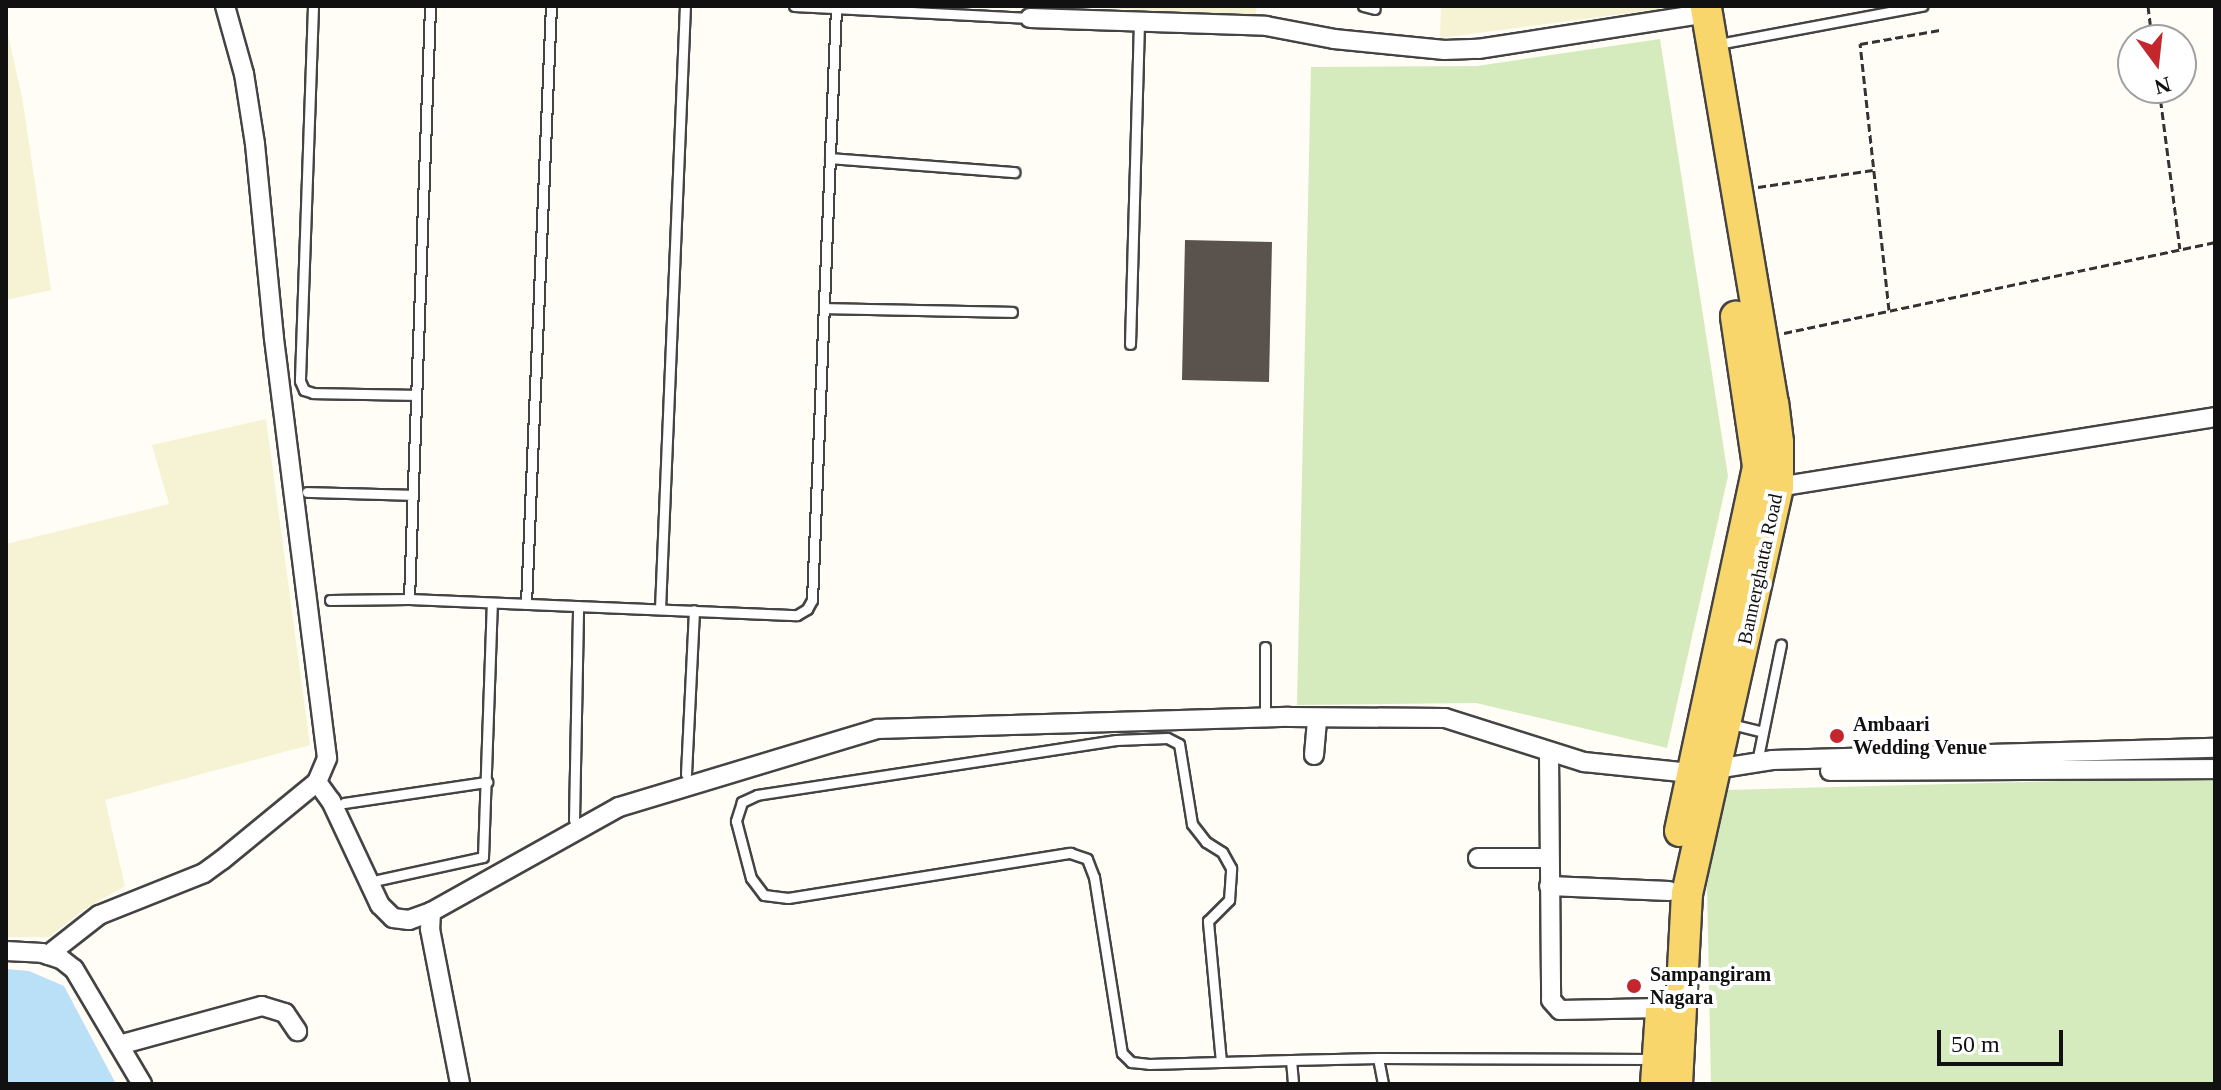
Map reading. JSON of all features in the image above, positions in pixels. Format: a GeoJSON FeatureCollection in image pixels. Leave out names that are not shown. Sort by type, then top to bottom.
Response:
{"type":"FeatureCollection","features":[{"type":"Feature","properties":{"kind":"main road","name":"Bannerghatta Road"},"geometry":{"type":"LineString","coordinates":[[1677,1084],[1667,999],[1669,891],[1701,772],[1724,722],[1766,554],[1778,487],[1778,442],[1711,46],[1696,10]]}},
{"type":"Feature","properties":{"kind":"main road","name":"Bannerghatta Road"},"geometry":{"type":"LineString","coordinates":[[1656,1071],[1687,894],[1701,772],[1758,466],[1696,10]]}},
{"type":"Feature","properties":{"kind":"street"},"geometry":{"type":"LineString","coordinates":[[48,955],[114,907],[204,873],[317,782],[327,758],[274,338],[255,144],[244,74],[225,6]]}},
{"type":"Feature","properties":{"kind":"street"},"geometry":{"type":"LineString","coordinates":[[1030,18],[1266,26],[1334,39],[1444,50],[1478,49],[1696,10]]}},
{"type":"Feature","properties":{"kind":"street"},"geometry":{"type":"LineString","coordinates":[[1778,487],[2215,417]]}},
{"type":"Feature","properties":{"kind":"street"},"geometry":{"type":"LineString","coordinates":[[1314,755],[1317,718]]}},
{"type":"Feature","properties":{"kind":"street"},"geometry":{"type":"LineString","coordinates":[[317,782],[331,801],[384,911],[399,920],[431,912],[619,807],[877,729],[1265,719],[1445,718],[1549,754],[1584,762],[1701,772],[1772,760],[2215,748]]}},
{"type":"Feature","properties":{"kind":"street"},"geometry":{"type":"LineString","coordinates":[[1549,754],[1551,1000],[1554,1007],[1560,1010],[1667,999]]}},
{"type":"Feature","properties":{"kind":"street"},"geometry":{"type":"LineString","coordinates":[[1756,765],[1773,771],[2215,769]]}},
{"type":"Feature","properties":{"kind":"street"},"geometry":{"type":"LineString","coordinates":[[1478,858],[1549,858]]}},
{"type":"Feature","properties":{"kind":"street"},"geometry":{"type":"LineString","coordinates":[[1549,886],[1669,891]]}},
{"type":"Feature","properties":{"kind":"street"},"geometry":{"type":"LineString","coordinates":[[431,912],[430,929],[460,1084]]}},
{"type":"Feature","properties":{"kind":"street"},"geometry":{"type":"LineString","coordinates":[[6,951],[48,955],[74,969],[142,1084]]}},
{"type":"Feature","properties":{"kind":"street"},"geometry":{"type":"LineString","coordinates":[[119,1045],[262,1006],[285,1013],[297,1031]]}},
{"type":"Feature","properties":{"kind":"lane"},"geometry":{"type":"LineString","coordinates":[[313,6],[300,381],[304,390],[313,393],[416,395]]}},
{"type":"Feature","properties":{"kind":"lane"},"geometry":{"type":"LineString","coordinates":[[409,599],[430,6]]}},
{"type":"Feature","properties":{"kind":"lane"},"geometry":{"type":"LineString","coordinates":[[526,604],[551,6]]}},
{"type":"Feature","properties":{"kind":"lane"},"geometry":{"type":"LineString","coordinates":[[660,609],[685,6]]}},
{"type":"Feature","properties":{"kind":"lane"},"geometry":{"type":"LineString","coordinates":[[798,6],[1030,18]]}},
{"type":"Feature","properties":{"kind":"lane"},"geometry":{"type":"LineString","coordinates":[[1363,6],[1375,9]]}},
{"type":"Feature","properties":{"kind":"lane"},"geometry":{"type":"LineString","coordinates":[[1711,46],[1922,6]]}},
{"type":"Feature","properties":{"kind":"lane"},"geometry":{"type":"LineString","coordinates":[[330,600],[409,599],[797,615],[807,609],[812,600],[836,8]]}},
{"type":"Feature","properties":{"kind":"lane"},"geometry":{"type":"LineString","coordinates":[[1130,344],[1139,24]]}},
{"type":"Feature","properties":{"kind":"lane"},"geometry":{"type":"LineString","coordinates":[[830,158],[1014,172]]}},
{"type":"Feature","properties":{"kind":"lane"},"geometry":{"type":"LineString","coordinates":[[824,308],[1012,312]]}},
{"type":"Feature","properties":{"kind":"lane"},"geometry":{"type":"LineString","coordinates":[[307,492],[413,495]]}},
{"type":"Feature","properties":{"kind":"lane"},"geometry":{"type":"LineString","coordinates":[[378,880],[483,857],[492,603]]}},
{"type":"Feature","properties":{"kind":"lane"},"geometry":{"type":"LineString","coordinates":[[574,820],[578,606]]}},
{"type":"Feature","properties":{"kind":"lane"},"geometry":{"type":"LineString","coordinates":[[686,774],[694,610]]}},
{"type":"Feature","properties":{"kind":"lane"},"geometry":{"type":"LineString","coordinates":[[1756,765],[1781,644]]}},
{"type":"Feature","properties":{"kind":"lane"},"geometry":{"type":"LineString","coordinates":[[1265,647],[1265,719]]}},
{"type":"Feature","properties":{"kind":"lane"},"geometry":{"type":"LineString","coordinates":[[1724,722],[1763,732]]}},
{"type":"Feature","properties":{"kind":"lane"},"geometry":{"type":"LineString","coordinates":[[1221,1062],[1208,921],[1229,900],[1231,868],[1222,852],[1206,842],[1192,824],[1179,744],[1167,738],[1116,740],[757,795],[742,802],[736,821],[751,878],[764,895],[788,898],[1070,853],[1087,859],[1094,877],[1122,1053],[1131,1062],[1149,1064],[1378,1058],[1656,1071]]}},
{"type":"Feature","properties":{"kind":"lane"},"geometry":{"type":"LineString","coordinates":[[344,803],[487,782]]}},
{"type":"Feature","properties":{"kind":"lane"},"geometry":{"type":"LineString","coordinates":[[1378,1058],[1383,1084]]}},
{"type":"Feature","properties":{"kind":"lane"},"geometry":{"type":"LineString","coordinates":[[1291,1060],[1293,1084]]}},
{"type":"Feature","properties":{"kind":"path"},"geometry":{"type":"LineString","coordinates":[[1889,310],[1860,44],[1940,30]]}},
{"type":"Feature","properties":{"kind":"path"},"geometry":{"type":"LineString","coordinates":[[2161,104],[2180,249]]}},
{"type":"Feature","properties":{"kind":"path"},"geometry":{"type":"LineString","coordinates":[[1734,190],[1873,170]]}},
{"type":"Feature","properties":{"kind":"path"},"geometry":{"type":"LineString","coordinates":[[1761,338],[2215,242]]}},
{"type":"Feature","properties":{"kind":"shaded area"},"geometry":{"type":"Polygon","coordinates":[[[1075,6],[1257,6],[1255,17],[1075,6]]]}},
{"type":"Feature","properties":{"kind":"shaded area"},"geometry":{"type":"Polygon","coordinates":[[[1441,6],[1660,6],[1660,9],[1440,38],[1441,6]]]}},
{"type":"Feature","properties":{"kind":"shaded area"},"geometry":{"type":"Polygon","coordinates":[[[6,26],[22,97],[51,290],[6,300],[6,26]]]}},
{"type":"Feature","properties":{"kind":"shaded area"},"geometry":{"type":"Polygon","coordinates":[[[266,419],[310,745],[105,800],[125,886],[85,909],[49,937],[6,937],[6,544],[169,504],[152,445],[266,419]]]}},
{"type":"Feature","properties":{"kind":"green space"},"geometry":{"type":"Polygon","coordinates":[[[1660,39],[1728,476],[1667,748],[1476,703],[1297,705],[1311,67],[1477,66],[1660,39]]]}},
{"type":"Feature","properties":{"kind":"green space"},"geometry":{"type":"Polygon","coordinates":[[[2215,777],[2215,1084],[1711,1084],[1707,886],[1726,790],[2215,777]]]}},
{"type":"Feature","properties":{"kind":"water"},"geometry":{"type":"Polygon","coordinates":[[[6,969],[29,971],[64,986],[116,1084],[6,1084],[6,969]]]}},
{"type":"Feature","properties":{"kind":"building"},"geometry":{"type":"Polygon","coordinates":[[[1185,240],[1272,242],[1269,382],[1182,380],[1185,240]]]}},
{"type":"Feature","properties":{"kind":"place","name":"Ambaari Wedding Venue"},"geometry":{"type":"Point","coordinates":[1837,736]}},
{"type":"Feature","properties":{"kind":"place","name":"Sampangiram Nagara"},"geometry":{"type":"Point","coordinates":[1634,986]}}]}
